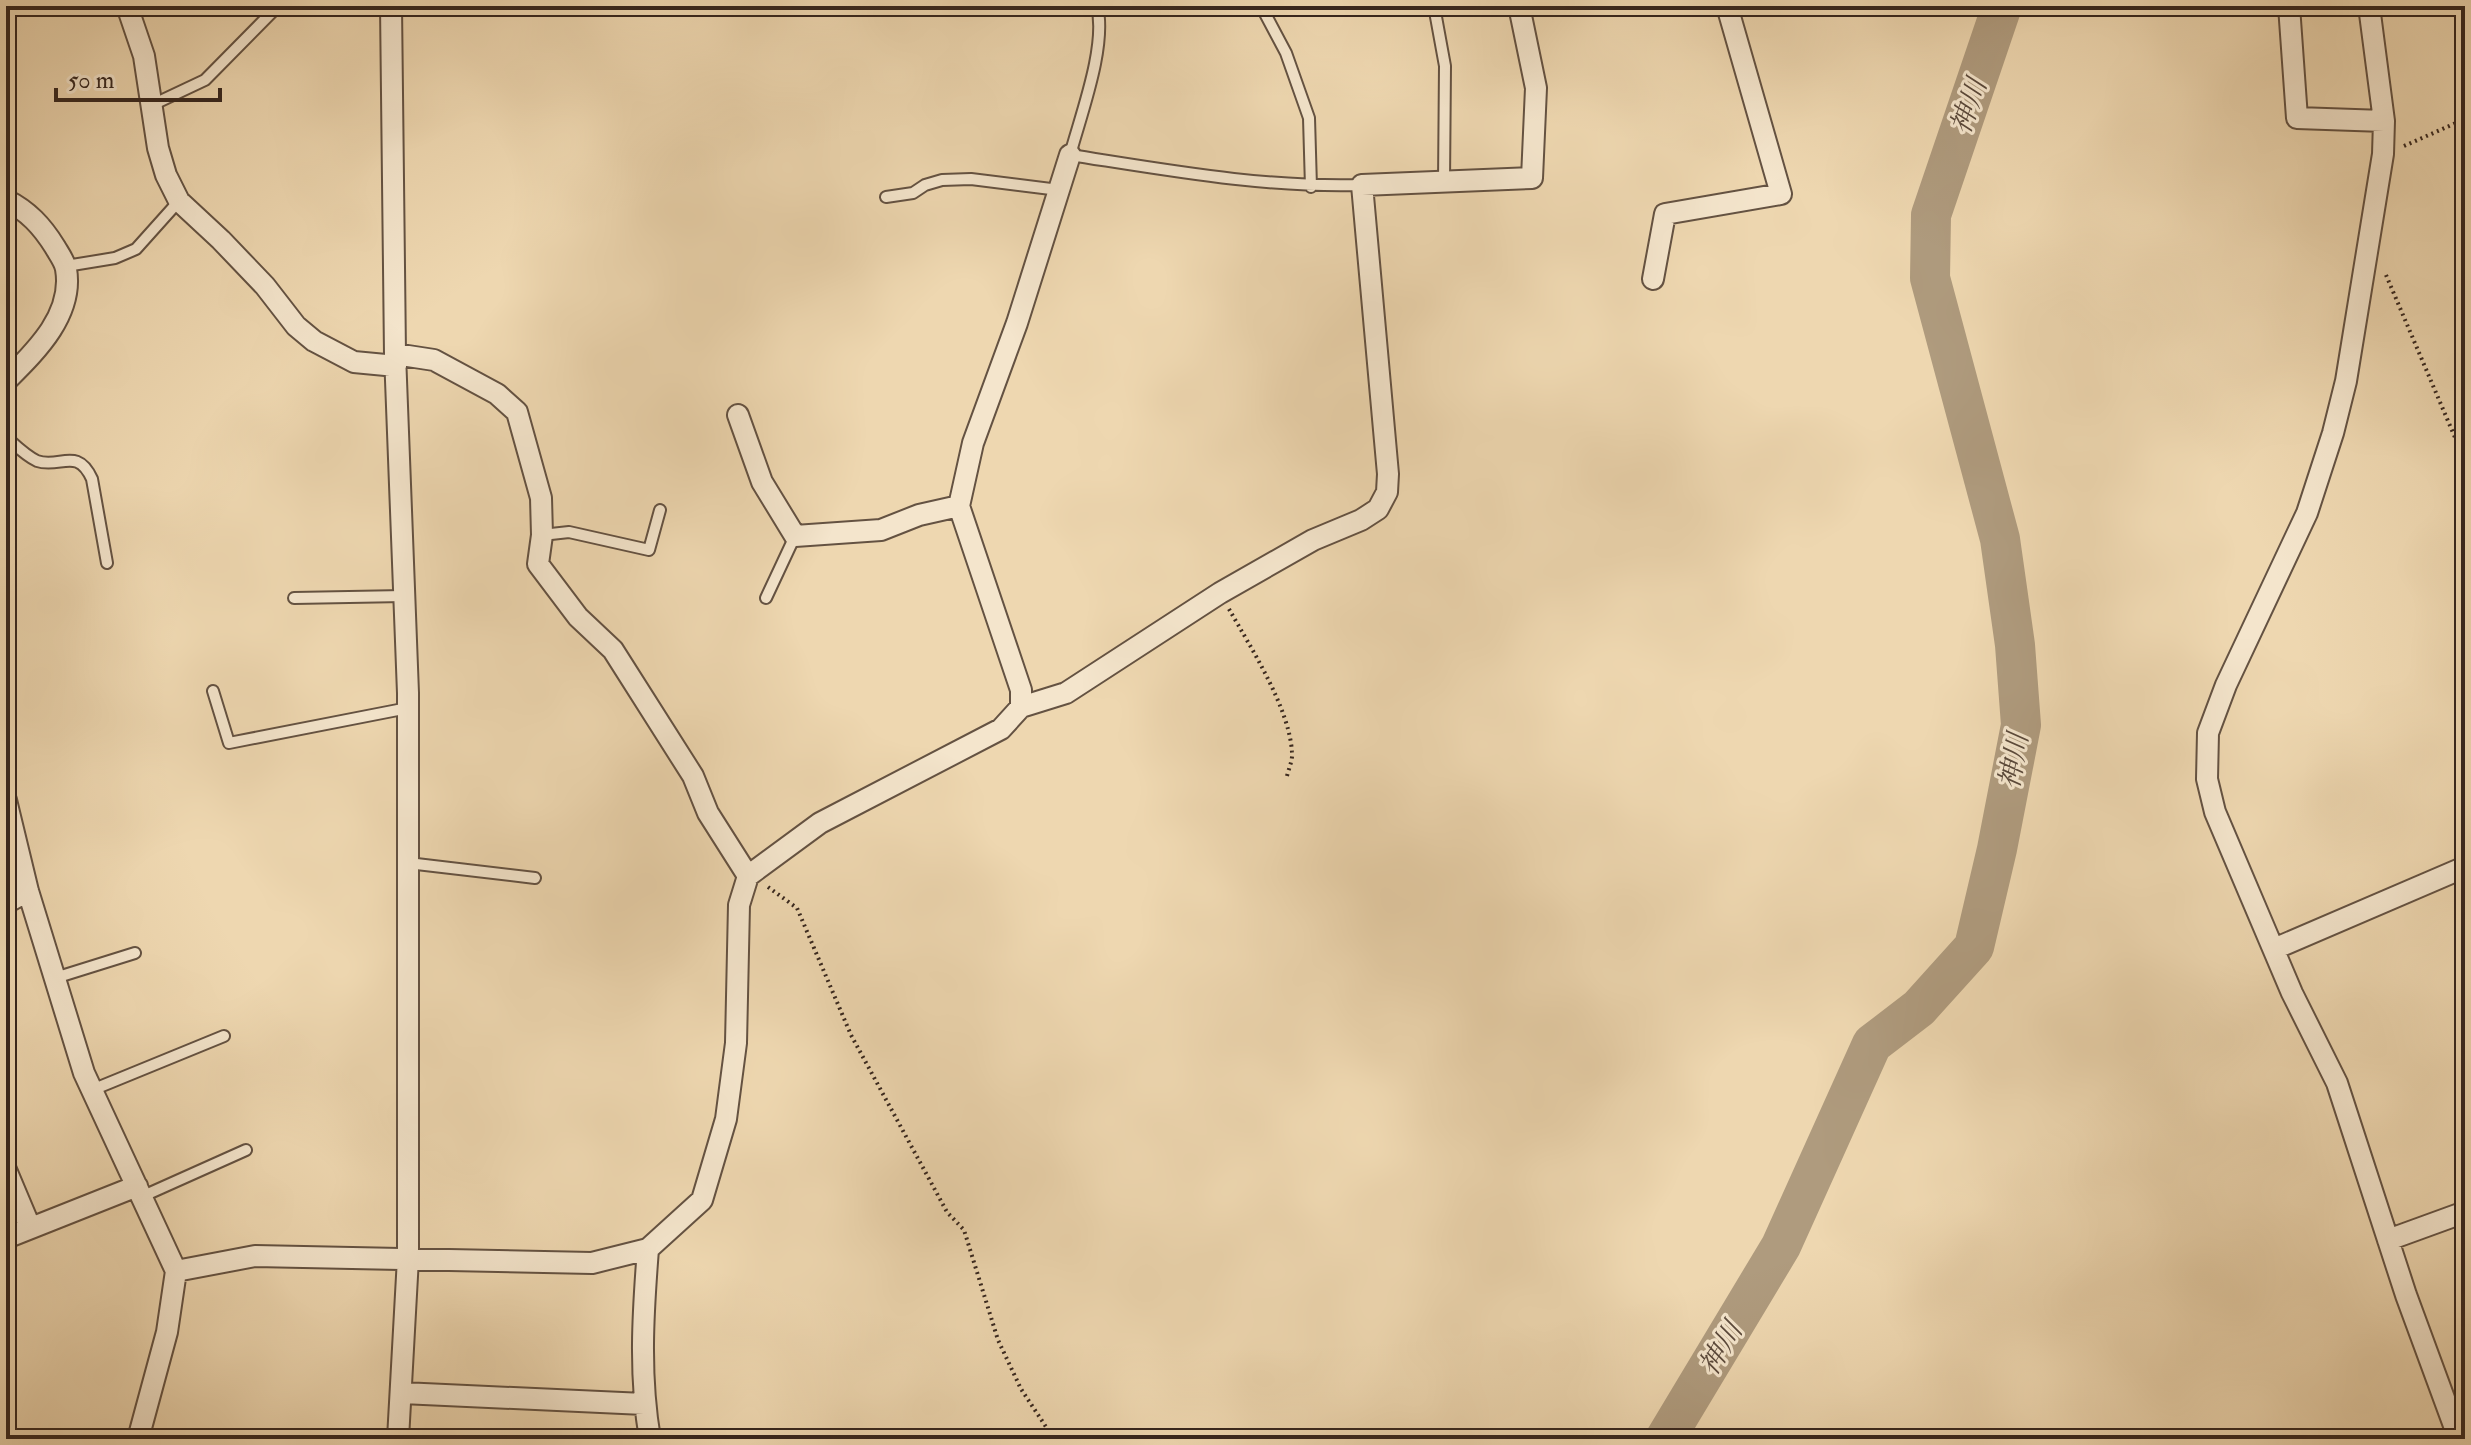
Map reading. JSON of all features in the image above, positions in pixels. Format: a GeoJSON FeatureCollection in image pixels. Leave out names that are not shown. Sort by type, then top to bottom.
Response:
{"type":"FeatureCollection","features":[{"type":"Feature","properties":{"kind":"street"},"geometry":{"type":"LineString","coordinates":[[127,6],[144,56],[162,162],[179,201],[265,286],[296,326],[314,341],[354,362],[434,360],[497,394],[517,412],[541,498],[542,535],[538,564],[578,617],[613,650],[693,776],[708,813],[748,876]]}},
{"type":"Feature","properties":{"kind":"street"},"geometry":{"type":"LineString","coordinates":[[391,6],[396,360],[408,708],[408,1258],[398,1439]]}},
{"type":"Feature","properties":{"kind":"street"},"geometry":{"type":"LineString","coordinates":[[176,1271],[255,1256],[592,1263],[648,1249],[702,1200],[726,1119],[736,1043],[739,905],[748,876],[820,823],[1001,729],[1021,707],[1066,693],[1220,593],[1313,540],[1361,520],[1378,509],[1387,492],[1388,474],[1362,185],[1532,178],[1536,88],[1519,6]]}},
{"type":"Feature","properties":{"kind":"street"},"geometry":{"type":"LineString","coordinates":[[1653,279],[1665,214],[1781,194],[1727,6]]}},
{"type":"Feature","properties":{"kind":"street"},"geometry":{"type":"LineString","coordinates":[[2289,6],[2297,118],[2384,121]]}},
{"type":"Feature","properties":{"kind":"street"},"geometry":{"type":"LineString","coordinates":[[2369,6],[2384,121],[2383,154],[2346,381],[2321,475],[2307,513],[2226,685],[2208,733],[2207,779],[2215,812],[2292,993],[2337,1083],[2388,1240],[2459,1439]]}},
{"type":"Feature","properties":{"kind":"street"},"geometry":{"type":"LineString","coordinates":[[1021,707],[1021,690],[959,506],[973,443],[1017,323],[1070,155]]}},
{"type":"Feature","properties":{"kind":"street"},"geometry":{"type":"LineString","coordinates":[[6,200],[21,207],[44,229],[66,266],[67,291],[56,325],[6,381]]}},
{"type":"Feature","properties":{"kind":"street"},"geometry":{"type":"LineString","coordinates":[[738,415],[762,482],[795,536],[881,530],[919,515],[959,506]]}},
{"type":"Feature","properties":{"kind":"street"},"geometry":{"type":"LineString","coordinates":[[6,800],[28,891],[84,1073],[176,1271],[167,1332],[138,1439]]}},
{"type":"Feature","properties":{"kind":"street"},"geometry":{"type":"LineString","coordinates":[[2274,949],[2465,867]]}},
{"type":"Feature","properties":{"kind":"street"},"geometry":{"type":"LineString","coordinates":[[6,903],[28,891]]}},
{"type":"Feature","properties":{"kind":"street"},"geometry":{"type":"LineString","coordinates":[[6,1170],[30,1227]]}},
{"type":"Feature","properties":{"kind":"street"},"geometry":{"type":"LineString","coordinates":[[6,1238],[139,1191]]}},
{"type":"Feature","properties":{"kind":"street"},"geometry":{"type":"LineString","coordinates":[[2388,1240],[2465,1212]]}},
{"type":"Feature","properties":{"kind":"street"},"geometry":{"type":"LineString","coordinates":[[648,1249],[641,1334],[644,1404],[650,1439]]}},
{"type":"Feature","properties":{"kind":"street"},"geometry":{"type":"LineString","coordinates":[[402,1393],[644,1404]]}},
{"type":"Feature","properties":{"kind":"lane"},"geometry":{"type":"LineString","coordinates":[[152,105],[205,80],[278,6]]}},
{"type":"Feature","properties":{"kind":"lane"},"geometry":{"type":"LineString","coordinates":[[1097,6],[1101,23],[1096,54],[1070,155],[1214,177],[1311,187],[1362,185]]}},
{"type":"Feature","properties":{"kind":"lane"},"geometry":{"type":"LineString","coordinates":[[1261,6],[1286,53],[1309,118],[1311,187]]}},
{"type":"Feature","properties":{"kind":"lane"},"geometry":{"type":"LineString","coordinates":[[1434,6],[1445,66],[1444,182]]}},
{"type":"Feature","properties":{"kind":"lane"},"geometry":{"type":"LineString","coordinates":[[886,197],[913,193],[942,180],[971,179],[1059,190]]}},
{"type":"Feature","properties":{"kind":"lane"},"geometry":{"type":"LineString","coordinates":[[66,266],[115,258],[136,249],[179,201]]}},
{"type":"Feature","properties":{"kind":"lane"},"geometry":{"type":"LineString","coordinates":[[6,437],[33,460],[47,463],[73,459],[87,468],[92,479],[107,563]]}},
{"type":"Feature","properties":{"kind":"lane"},"geometry":{"type":"LineString","coordinates":[[542,535],[569,532],[649,550],[660,510]]}},
{"type":"Feature","properties":{"kind":"lane"},"geometry":{"type":"LineString","coordinates":[[766,598],[795,536]]}},
{"type":"Feature","properties":{"kind":"lane"},"geometry":{"type":"LineString","coordinates":[[294,598],[404,596]]}},
{"type":"Feature","properties":{"kind":"lane"},"geometry":{"type":"LineString","coordinates":[[213,691],[229,743],[408,708]]}},
{"type":"Feature","properties":{"kind":"lane"},"geometry":{"type":"LineString","coordinates":[[408,863],[535,878]]}},
{"type":"Feature","properties":{"kind":"lane"},"geometry":{"type":"LineString","coordinates":[[55,978],[135,953]]}},
{"type":"Feature","properties":{"kind":"lane"},"geometry":{"type":"LineString","coordinates":[[92,1090],[224,1036]]}},
{"type":"Feature","properties":{"kind":"lane"},"geometry":{"type":"LineString","coordinates":[[139,1191],[246,1150]]}},
{"type":"Feature","properties":{"kind":"path"},"geometry":{"type":"LineString","coordinates":[[2383,154],[2465,119]]}},
{"type":"Feature","properties":{"kind":"path"},"geometry":{"type":"LineString","coordinates":[[2368,234],[2465,461]]}},
{"type":"Feature","properties":{"kind":"path"},"geometry":{"type":"LineString","coordinates":[[1220,593],[1256,658],[1285,720],[1293,754],[1287,776]]}},
{"type":"Feature","properties":{"kind":"path"},"geometry":{"type":"LineString","coordinates":[[748,876],[797,908],[851,1035],[947,1212],[964,1230],[998,1340],[1021,1389],[1054,1439]]}},
{"type":"Feature","properties":{"kind":"waterway","name":"神川"},"geometry":{"type":"LineString","coordinates":[[1665,1439],[1781,1246],[1872,1044],[1919,1008],[1974,947],[2021,725],[2015,645],[2000,539],[1930,278],[1931,215],[2002,6]]}}]}
